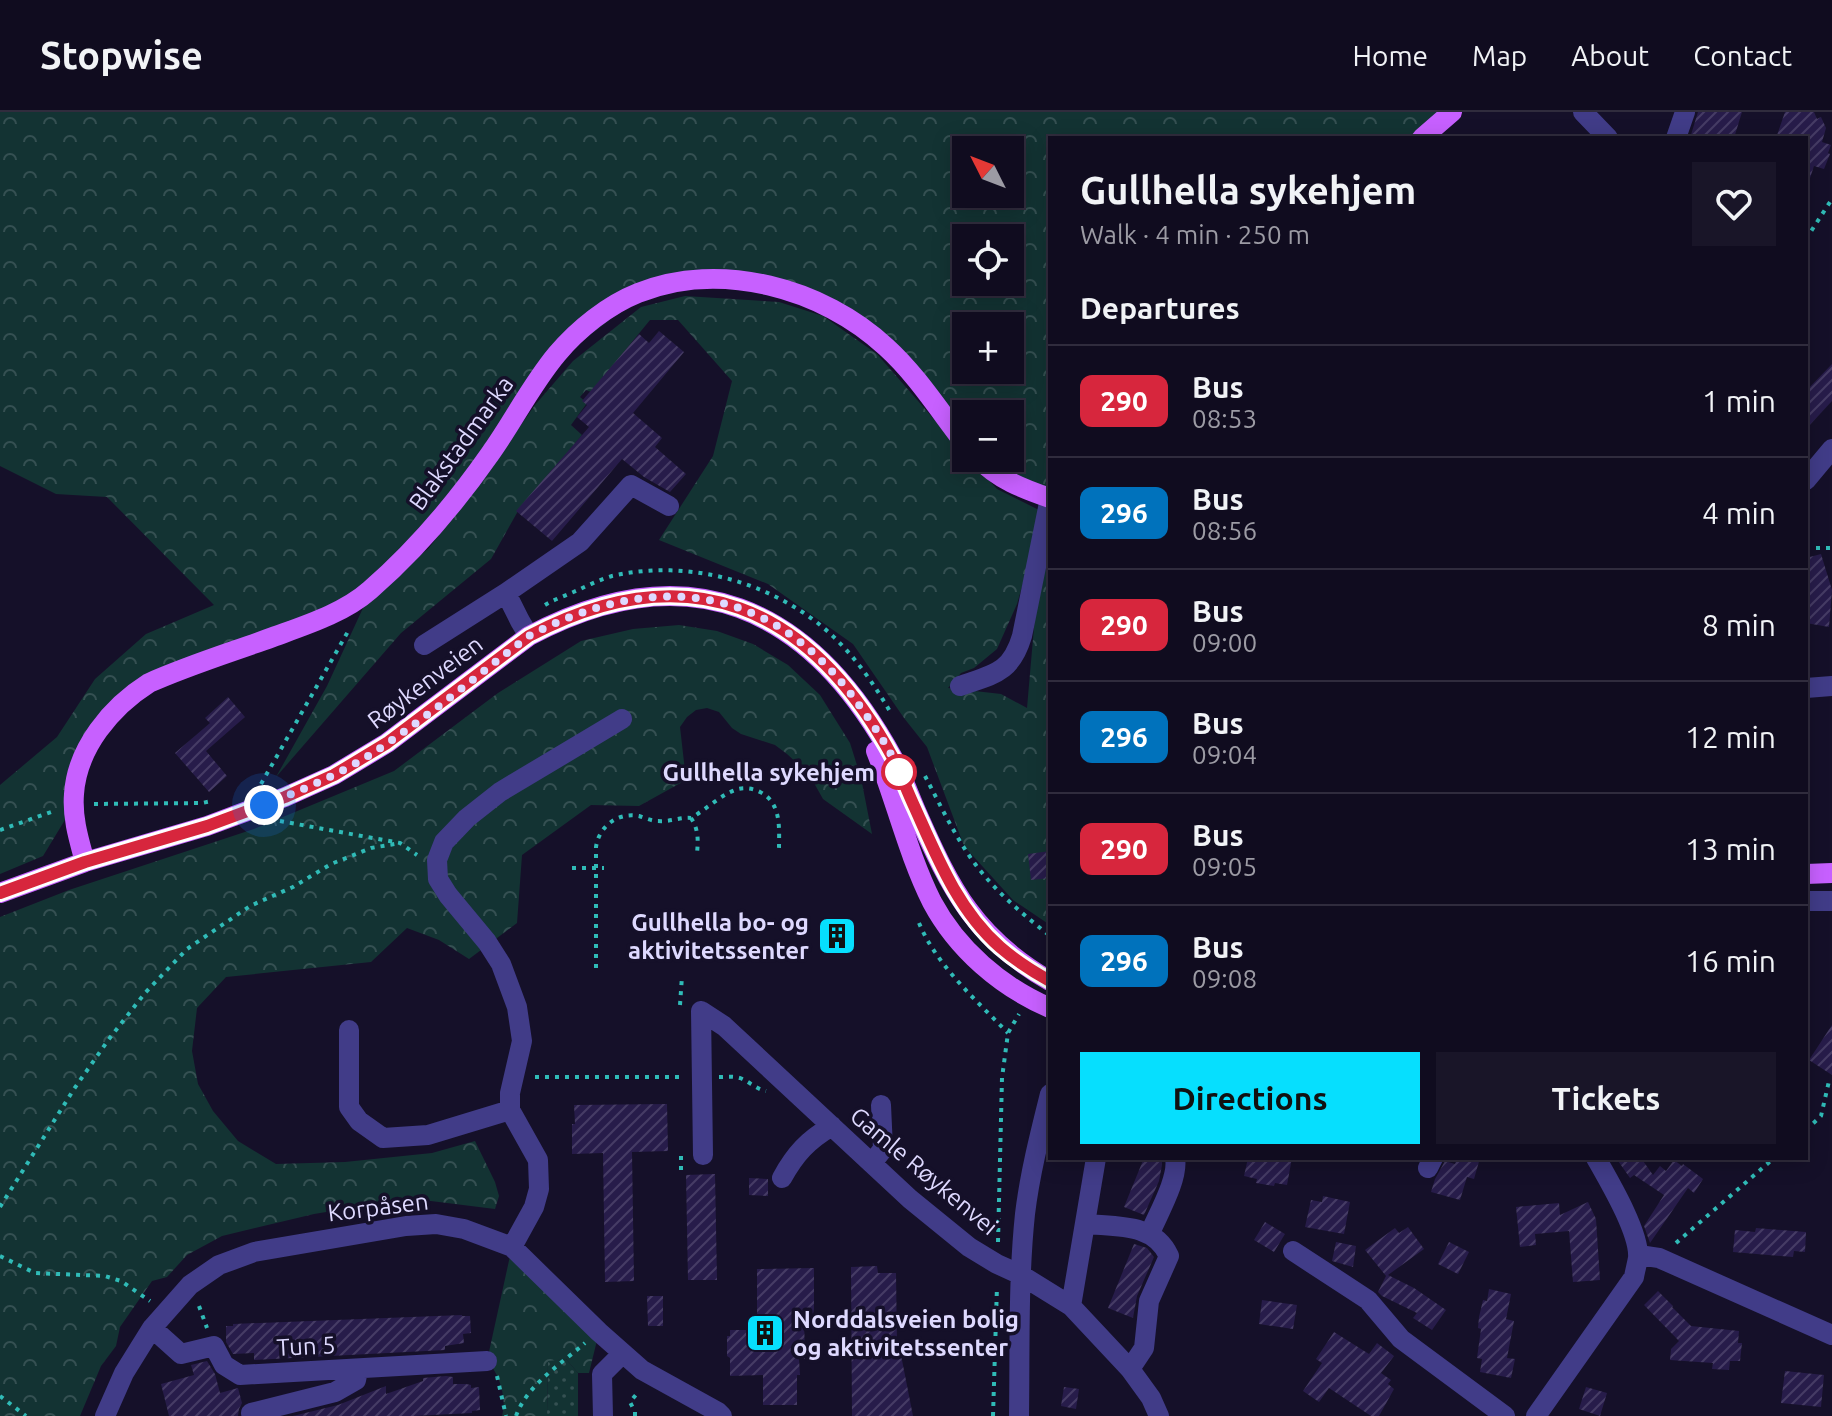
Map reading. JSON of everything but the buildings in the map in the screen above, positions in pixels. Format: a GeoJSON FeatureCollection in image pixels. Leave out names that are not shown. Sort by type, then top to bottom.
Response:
{"type":"FeatureCollection","features":[{"type":"Feature","properties":{"kind":"main road"},"geometry":{"type":"LineString","coordinates":[[1424,136],[1452,112]]}},
{"type":"Feature","properties":{"kind":"main road","name":"Blakstadmarka"},"geometry":{"type":"LineString","coordinates":[[85,862],[77,835],[74,805],[76,778],[82,759],[112,712],[131,694],[149,683],[328,616],[367,593],[434,528],[491,453],[556,355],[594,319],[638,293],[670,283],[740,281],[769,285],[811,300],[860,326],[886,346],[952,427]]}},
{"type":"Feature","properties":{"kind":"main road"},"geometry":{"type":"LineString","coordinates":[[995,472],[1024,489],[1048,497]]}},
{"type":"Feature","properties":{"kind":"main road","name":"Røykenveien"},"geometry":{"type":"LineString","coordinates":[[0,893],[85,862],[207,826],[334,775],[387,743],[525,629],[562,621],[616,603],[655,597],[697,597],[729,604],[761,618],[789,633],[827,665],[874,726],[894,760],[926,833],[964,905],[999,946],[1048,980]]}},
{"type":"Feature","properties":{"kind":"main road","name":"Røykenveien"},"geometry":{"type":"LineString","coordinates":[[857,703],[920,875],[940,915],[986,968],[1024,995],[1048,1007]]}},
{"type":"Feature","properties":{"kind":"main road"},"geometry":{"type":"LineString","coordinates":[[1808,874],[1832,873]]}},
{"type":"Feature","properties":{"kind":"street"},"geometry":{"type":"LineString","coordinates":[[1583,112],[1606,136]]}},
{"type":"Feature","properties":{"kind":"street"},"geometry":{"type":"LineString","coordinates":[[1677,136],[1685,112]]}},
{"type":"Feature","properties":{"kind":"street"},"geometry":{"type":"LineString","coordinates":[[1808,477],[1832,449]]}},
{"type":"Feature","properties":{"kind":"street"},"geometry":{"type":"LineString","coordinates":[[424,645],[580,542],[631,485],[669,506]]}},
{"type":"Feature","properties":{"kind":"street"},"geometry":{"type":"LineString","coordinates":[[960,686],[1007,667],[1017,654],[1048,508]]}},
{"type":"Feature","properties":{"kind":"street"},"geometry":{"type":"LineString","coordinates":[[506,593],[525,629]]}},
{"type":"Feature","properties":{"kind":"street"},"geometry":{"type":"LineString","coordinates":[[1808,688],[1832,686]]}},
{"type":"Feature","properties":{"kind":"street"},"geometry":{"type":"LineString","coordinates":[[512,1247],[534,1207],[539,1189],[538,1160],[510,1110],[510,1093],[522,1041],[517,1007],[501,964],[438,879],[437,860],[444,842],[467,818],[500,792],[622,719]]}},
{"type":"Feature","properties":{"kind":"street"},"geometry":{"type":"LineString","coordinates":[[1808,901],[1832,901]]}},
{"type":"Feature","properties":{"kind":"street","name":"Gamle Røykenvei"},"geometry":{"type":"LineString","coordinates":[[702,1077],[701,1011],[724,1026],[910,1199],[969,1247],[1071,1306],[1130,1369],[1151,1398],[1159,1416]]}},
{"type":"Feature","properties":{"kind":"street"},"geometry":{"type":"LineString","coordinates":[[349,1030],[349,1107],[359,1121],[383,1138],[428,1135],[510,1110]]}},
{"type":"Feature","properties":{"kind":"street"},"geometry":{"type":"LineString","coordinates":[[702,1077],[703,1155]]}},
{"type":"Feature","properties":{"kind":"street"},"geometry":{"type":"LineString","coordinates":[[1019,1416],[1025,1215],[1048,1102]]}},
{"type":"Feature","properties":{"kind":"street"},"geometry":{"type":"LineString","coordinates":[[872,1163],[883,1149],[881,1105]]}},
{"type":"Feature","properties":{"kind":"street"},"geometry":{"type":"LineString","coordinates":[[782,1178],[804,1146],[832,1126]]}},
{"type":"Feature","properties":{"kind":"street"},"geometry":{"type":"LineString","coordinates":[[1071,1306],[1097,1160]]}},
{"type":"Feature","properties":{"kind":"street"},"geometry":{"type":"LineString","coordinates":[[1150,1233],[1171,1182],[1175,1160]]}},
{"type":"Feature","properties":{"kind":"street"},"geometry":{"type":"LineString","coordinates":[[1597,1160],[1649,1256],[1832,1335]]}},
{"type":"Feature","properties":{"kind":"street","name":"Korpåsen"},"geometry":{"type":"LineString","coordinates":[[105,1416],[124,1373],[152,1328],[190,1285],[219,1265],[254,1252],[406,1226],[436,1224],[464,1229],[512,1247],[642,1370],[722,1416]]}},
{"type":"Feature","properties":{"kind":"street"},"geometry":{"type":"LineString","coordinates":[[1086,1224],[1150,1233],[1164,1245],[1169,1256],[1149,1301],[1144,1348],[1130,1369]]}},
{"type":"Feature","properties":{"kind":"street"},"geometry":{"type":"LineString","coordinates":[[1293,1251],[1368,1300],[1401,1339],[1505,1416]]}},
{"type":"Feature","properties":{"kind":"street"},"geometry":{"type":"LineString","coordinates":[[1536,1416],[1649,1256]]}},
{"type":"Feature","properties":{"kind":"street"},"geometry":{"type":"LineString","coordinates":[[152,1328],[181,1354],[214,1346]]}},
{"type":"Feature","properties":{"kind":"street","name":"Tun 5"},"geometry":{"type":"LineString","coordinates":[[214,1346],[224,1365],[240,1375],[487,1361]]}},
{"type":"Feature","properties":{"kind":"street"},"geometry":{"type":"LineString","coordinates":[[603,1416],[602,1374],[623,1353]]}},
{"type":"Feature","properties":{"kind":"street"},"geometry":{"type":"LineString","coordinates":[[251,1413],[335,1392],[356,1380],[358,1370]]}},
{"type":"Feature","properties":{"kind":"path"},"geometry":{"type":"LineString","coordinates":[[1808,236],[1832,199]]}},
{"type":"Feature","properties":{"kind":"path"},"geometry":{"type":"LineString","coordinates":[[1808,548],[1832,548]]}},
{"type":"Feature","properties":{"kind":"path"},"geometry":{"type":"LineString","coordinates":[[525,629],[551,602],[608,577],[659,569],[696,571],[723,577],[771,594],[816,621],[851,654],[893,716]]}},
{"type":"Feature","properties":{"kind":"path"},"geometry":{"type":"LineString","coordinates":[[271,784],[258,790],[351,626]]}},
{"type":"Feature","properties":{"kind":"path"},"geometry":{"type":"LineString","coordinates":[[921,767],[949,823],[988,880],[1048,934]]}},
{"type":"Feature","properties":{"kind":"path"},"geometry":{"type":"LineString","coordinates":[[596,968],[597,838],[611,821],[631,815],[658,821],[691,818],[732,791],[753,789],[764,793],[776,807],[779,849]]}},
{"type":"Feature","properties":{"kind":"path"},"geometry":{"type":"LineString","coordinates":[[0,830],[74,805],[202,803],[216,800]]}},
{"type":"Feature","properties":{"kind":"path"},"geometry":{"type":"LineString","coordinates":[[691,818],[696,826],[697,854]]}},
{"type":"Feature","properties":{"kind":"path"},"geometry":{"type":"LineString","coordinates":[[0,1207],[109,1039],[145,993],[187,949],[250,906],[293,887],[331,864],[371,848],[400,843],[278,820]]}},
{"type":"Feature","properties":{"kind":"path"},"geometry":{"type":"LineString","coordinates":[[572,868],[604,868]]}},
{"type":"Feature","properties":{"kind":"path"},"geometry":{"type":"LineString","coordinates":[[917,918],[936,953],[1008,1033]]}},
{"type":"Feature","properties":{"kind":"path"},"geometry":{"type":"LineString","coordinates":[[993,1416],[1002,1078],[1008,1033],[1021,1010]]}},
{"type":"Feature","properties":{"kind":"path"},"geometry":{"type":"LineString","coordinates":[[514,1077],[734,1077],[763,1092],[775,1091],[784,1082]]}},
{"type":"Feature","properties":{"kind":"path"},"geometry":{"type":"LineString","coordinates":[[1808,1128],[1821,1116],[1832,1079]]}},
{"type":"Feature","properties":{"kind":"path"},"geometry":{"type":"LineString","coordinates":[[1649,1256],[1771,1160]]}},
{"type":"Feature","properties":{"kind":"path"},"geometry":{"type":"LineString","coordinates":[[0,1256],[35,1273],[97,1275],[121,1281],[166,1312]]}},
{"type":"Feature","properties":{"kind":"path"},"geometry":{"type":"LineString","coordinates":[[196,1300],[214,1346]]}},
{"type":"Feature","properties":{"kind":"path"},"geometry":{"type":"LineString","coordinates":[[516,1416],[528,1392],[587,1341]]}},
{"type":"Feature","properties":{"kind":"path"},"geometry":{"type":"LineString","coordinates":[[487,1361],[500,1381],[506,1416]]}},
{"type":"Feature","properties":{"kind":"path"},"geometry":{"type":"LineString","coordinates":[[635,1416],[630,1402],[642,1388]]}},
{"type":"Feature","properties":{"kind":"path"},"geometry":{"type":"LineString","coordinates":[[0,1396],[26,1416]]}},
{"type":"Feature","properties":{"kind":"green space"},"geometry":{"type":"Polygon","coordinates":[[[0,112],[1458,112],[1435,136],[1048,136],[1048,497],[1009,472],[1024,472],[1024,400],[952,400],[952,422],[833,306],[710,280],[637,299],[561,357],[432,524],[364,585],[292,631],[149,683],[112,712],[74,805],[43,856],[0,874],[0,785],[57,737],[95,679],[146,634],[214,605],[107,497],[56,494],[0,466],[0,112]]]}},
{"type":"Feature","properties":{"kind":"green space"},"geometry":{"type":"Polygon","coordinates":[[[685,296],[779,302],[823,316],[877,354],[952,440],[952,472],[981,472],[997,489],[1043,512],[1017,604],[997,649],[974,668],[961,673],[948,688],[1001,694],[1027,708],[1037,593],[1048,552],[1048,924],[1013,900],[964,846],[927,747],[853,644],[768,584],[659,540],[713,456],[732,381],[678,320],[650,320],[591,392],[586,390],[580,397],[587,403],[571,425],[582,435],[518,511],[491,559],[401,633],[276,777],[327,686],[369,595],[428,549],[475,490],[535,405],[573,361],[641,307],[685,296]]]}},
{"type":"Feature","properties":{"kind":"green space"},"geometry":{"type":"Polygon","coordinates":[[[679,625],[717,631],[753,644],[788,665],[820,695],[850,743],[861,778],[872,834],[823,799],[809,774],[775,745],[741,734],[719,712],[707,708],[696,710],[680,727],[686,780],[639,806],[591,805],[522,855],[517,923],[469,959],[439,940],[407,928],[371,962],[226,977],[197,1008],[192,1051],[198,1084],[213,1111],[238,1141],[276,1164],[345,1162],[432,1153],[475,1141],[495,1182],[499,1196],[495,1209],[431,1201],[374,1204],[314,1214],[222,1236],[187,1255],[167,1277],[152,1281],[120,1327],[116,1346],[101,1366],[80,1416],[0,1416],[0,917],[69,890],[254,829],[394,771],[498,693],[581,641],[633,629],[679,625]]]}},
{"type":"Feature","properties":{"kind":"green space"},"geometry":{"type":"Polygon","coordinates":[[[512,1247],[599,1332],[589,1373],[578,1373],[566,1359],[548,1361],[547,1416],[502,1416],[504,1402],[501,1387],[487,1361],[512,1247]]]}},
{"type":"Feature","properties":{"kind":"green space"},"geometry":{"type":"Polygon","coordinates":[[[566,1359],[578,1373],[578,1416],[547,1416],[548,1360],[566,1359]]]}},
{"type":"Feature","properties":{"kind":"bus line","name":"290"},"geometry":{"type":"LineString","coordinates":[[0,893],[85,862],[207,826],[334,775],[387,743],[529,636],[551,625],[616,603],[642,598],[697,597],[729,604],[761,618],[789,633],[827,665],[874,726],[894,760],[946,875],[964,905],[999,946],[1048,980]]}},
{"type":"Feature","properties":{"kind":"place","name":"Gullhella sykehjem"},"geometry":{"type":"Point","coordinates":[899,772]}},
{"type":"Feature","properties":{"kind":"place","name":"Gullhella bo- og aktivitetssenter"},"geometry":{"type":"Point","coordinates":[837,936]}},
{"type":"Feature","properties":{"kind":"place","name":"Norddalsveien bolig og aktivitetssenter"},"geometry":{"type":"Point","coordinates":[765,1333]}},
{"type":"Feature","properties":{"kind":"route"},"geometry":{"type":"LineString","coordinates":[[264,805],[362,760],[529,636],[573,616],[616,603],[668,596],[697,597],[729,604],[802,642],[827,665],[857,703],[874,726],[899,772]]}}]}
